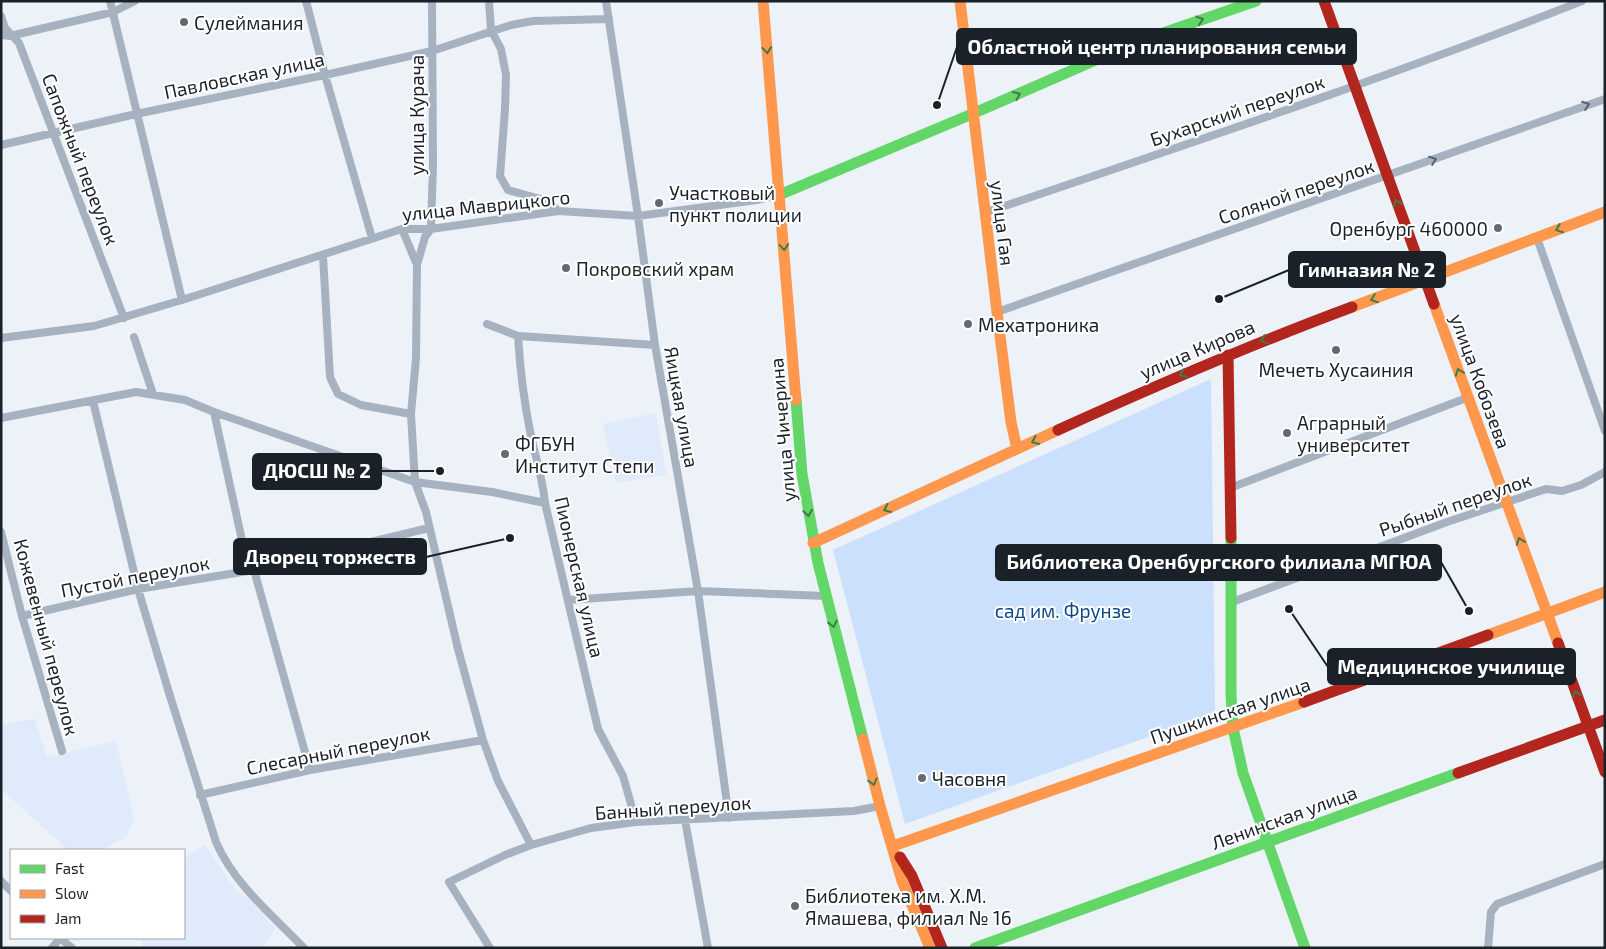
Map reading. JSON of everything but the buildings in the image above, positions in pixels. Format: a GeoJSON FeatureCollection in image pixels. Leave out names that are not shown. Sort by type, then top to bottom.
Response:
{"type":"FeatureCollection","features":[{"type":"Feature","properties":{"kind":"main road","name":"улица Чичерина"},"geometry":{"type":"LineString","coordinates":[[763,1],[802,474],[813,543],[880,806],[902,880],[930,948]]}},
{"type":"Feature","properties":{"kind":"main road","name":"улица Гая"},"geometry":{"type":"LineString","coordinates":[[960,1],[984,214],[1011,422],[1017,448]]}},
{"type":"Feature","properties":{"kind":"main road","name":"улица Маврицкого"},"geometry":{"type":"LineString","coordinates":[[779,195],[1137,42],[1256,1]]}},
{"type":"Feature","properties":{"kind":"main road","name":"улица Кобозева"},"geometry":{"type":"LineString","coordinates":[[1324,1],[1605,772]]}},
{"type":"Feature","properties":{"kind":"main road","name":"улица Кирова"},"geometry":{"type":"LineString","coordinates":[[813,543],[1017,448],[1263,340],[1605,212]]}},
{"type":"Feature","properties":{"kind":"main road"},"geometry":{"type":"LineString","coordinates":[[1228,355],[1232,602],[1231,695],[1233,728],[1243,773],[1304,948]]}},
{"type":"Feature","properties":{"kind":"main road","name":"Пушкинская улица"},"geometry":{"type":"LineString","coordinates":[[893,846],[1233,728],[1605,592]]}},
{"type":"Feature","properties":{"kind":"main road","name":"Ленинская улица"},"geometry":{"type":"LineString","coordinates":[[975,948],[1605,720]]}},
{"type":"Feature","properties":{"kind":"main road","name":"улица Чичерина"},"geometry":{"type":"LineString","coordinates":[[893,846],[912,876],[942,948]]}},
{"type":"Feature","properties":{"kind":"street"},"geometry":{"type":"LineString","coordinates":[[110,1],[182,300]]}},
{"type":"Feature","properties":{"kind":"street"},"geometry":{"type":"LineString","coordinates":[[10,36],[113,12],[135,1]]}},
{"type":"Feature","properties":{"kind":"street"},"geometry":{"type":"LineString","coordinates":[[306,1],[324,75],[372,238]]}},
{"type":"Feature","properties":{"kind":"street","name":"улица Курача"},"geometry":{"type":"LineString","coordinates":[[417,265],[430,229],[433,165],[432,1]]}},
{"type":"Feature","properties":{"kind":"street"},"geometry":{"type":"LineString","coordinates":[[489,1],[491,30],[501,49],[506,74],[506,110],[500,176],[508,190],[548,201],[558,211]]}},
{"type":"Feature","properties":{"kind":"street","name":"Яицкая улица"},"geometry":{"type":"LineString","coordinates":[[606,1],[655,345],[698,591],[728,818]]}},
{"type":"Feature","properties":{"kind":"street","name":"Бухарский переулок"},"geometry":{"type":"LineString","coordinates":[[984,214],[1356,86],[1510,30],[1582,1]]}},
{"type":"Feature","properties":{"kind":"street","name":"Сапожный переулок"},"geometry":{"type":"LineString","coordinates":[[1,16],[2,31],[19,44],[124,318]]}},
{"type":"Feature","properties":{"kind":"street","name":"Павловская улица"},"geometry":{"type":"LineString","coordinates":[[1,145],[136,114],[432,51],[491,30],[532,21],[609,19]]}},
{"type":"Feature","properties":{"kind":"street","name":"Соляной переулок"},"geometry":{"type":"LineString","coordinates":[[997,312],[1605,99]]}},
{"type":"Feature","properties":{"kind":"street","name":"улица Маврицкого"},"geometry":{"type":"LineString","coordinates":[[1,338],[94,326],[124,318],[323,256],[402,229],[430,229],[558,211],[638,216],[756,200],[779,195]]}},
{"type":"Feature","properties":{"kind":"street"},"geometry":{"type":"LineString","coordinates":[[402,229],[417,265],[416,358],[411,414],[415,482],[426,512],[458,649],[483,740],[498,781],[531,845]]}},
{"type":"Feature","properties":{"kind":"street"},"geometry":{"type":"LineString","coordinates":[[1537,238],[1605,431]]}},
{"type":"Feature","properties":{"kind":"street"},"geometry":{"type":"LineString","coordinates":[[323,256],[330,377],[338,394],[361,405],[411,414]]}},
{"type":"Feature","properties":{"kind":"street"},"geometry":{"type":"LineString","coordinates":[[487,324],[518,336],[655,345]]}},
{"type":"Feature","properties":{"kind":"street","name":"Пионерская улица"},"geometry":{"type":"LineString","coordinates":[[518,336],[522,388],[531,437],[544,483],[545,503],[598,730],[623,776],[636,822]]}},
{"type":"Feature","properties":{"kind":"street"},"geometry":{"type":"LineString","coordinates":[[134,337],[153,394]]}},
{"type":"Feature","properties":{"kind":"street"},"geometry":{"type":"LineString","coordinates":[[1,418],[136,392],[153,394],[185,400],[214,412],[415,482],[492,492],[545,503]]}},
{"type":"Feature","properties":{"kind":"street"},"geometry":{"type":"LineString","coordinates":[[1230,488],[1469,398]]}},
{"type":"Feature","properties":{"kind":"street"},"geometry":{"type":"LineString","coordinates":[[93,401],[138,589],[216,842],[224,861],[239,881],[304,948]]}},
{"type":"Feature","properties":{"kind":"street"},"geometry":{"type":"LineString","coordinates":[[214,412],[243,546]]}},
{"type":"Feature","properties":{"kind":"street","name":"Рыбный переулок"},"geometry":{"type":"LineString","coordinates":[[1232,602],[1506,502],[1546,489],[1562,491],[1581,485],[1605,472]]}},
{"type":"Feature","properties":{"kind":"street","name":"Пустой переулок"},"geometry":{"type":"LineString","coordinates":[[22,616],[138,589],[254,570],[429,528]]}},
{"type":"Feature","properties":{"kind":"street","name":"Кожевенный переулок"},"geometry":{"type":"LineString","coordinates":[[1,532],[22,616],[62,751]]}},
{"type":"Feature","properties":{"kind":"street"},"geometry":{"type":"LineString","coordinates":[[254,570],[310,770]]}},
{"type":"Feature","properties":{"kind":"street"},"geometry":{"type":"LineString","coordinates":[[568,600],[698,591],[825,596]]}},
{"type":"Feature","properties":{"kind":"street","name":"Слесарный переулок"},"geometry":{"type":"LineString","coordinates":[[200,794],[310,770],[483,740]]}},
{"type":"Feature","properties":{"kind":"street","name":"Банный переулок"},"geometry":{"type":"LineString","coordinates":[[490,948],[449,882],[498,858],[531,845],[591,828],[636,822],[854,811],[880,806]]}},
{"type":"Feature","properties":{"kind":"street"},"geometry":{"type":"LineString","coordinates":[[685,820],[708,948]]}},
{"type":"Feature","properties":{"kind":"street"},"geometry":{"type":"LineString","coordinates":[[1488,948],[1491,912],[1497,904],[1605,864]]}},
{"type":"Feature","properties":{"kind":"street"},"geometry":{"type":"LineString","coordinates":[[61,939],[72,948]]}},
{"type":"Feature","properties":{"kind":"shaded area"},"geometry":{"type":"Polygon","coordinates":[[[656,413],[666,475],[616,483],[603,424],[656,413]]]}},
{"type":"Feature","properties":{"kind":"shaded area"},"geometry":{"type":"Polygon","coordinates":[[[35,719],[47,757],[116,741],[134,819],[126,837],[103,849],[67,849],[1,789],[1,725],[35,719]]]}},
{"type":"Feature","properties":{"kind":"shaded area"},"geometry":{"type":"Polygon","coordinates":[[[205,845],[238,893],[248,898],[275,928],[263,948],[144,948],[140,939],[185,939],[185,857],[205,845]]]}},
{"type":"Feature","properties":{"kind":"green space","name":"сад им. Фрунзе"},"geometry":{"type":"Polygon","coordinates":[[[1211,379],[1215,713],[905,824],[833,550],[1211,379]]]}},
{"type":"Feature","properties":{"kind":"traffic: fast"},"geometry":{"type":"LineString","coordinates":[[779,195],[1137,42],[1256,1]]}},
{"type":"Feature","properties":{"kind":"traffic: fast"},"geometry":{"type":"LineString","coordinates":[[796,400],[802,474],[818,563],[863,739]]}},
{"type":"Feature","properties":{"kind":"traffic: fast"},"geometry":{"type":"LineString","coordinates":[[1231,538],[1231,695],[1233,728],[1243,773],[1305,948]]}},
{"type":"Feature","properties":{"kind":"traffic: fast"},"geometry":{"type":"LineString","coordinates":[[975,948],[1458,773]]}},
{"type":"Feature","properties":{"kind":"traffic: slow"},"geometry":{"type":"LineString","coordinates":[[763,1],[796,400]]}},
{"type":"Feature","properties":{"kind":"traffic: slow"},"geometry":{"type":"LineString","coordinates":[[960,1],[997,312],[1011,422],[1017,449]]}},
{"type":"Feature","properties":{"kind":"traffic: slow"},"geometry":{"type":"LineString","coordinates":[[1352,307],[1605,212]]}},
{"type":"Feature","properties":{"kind":"traffic: slow"},"geometry":{"type":"LineString","coordinates":[[1434,304],[1558,643]]}},
{"type":"Feature","properties":{"kind":"traffic: slow"},"geometry":{"type":"LineString","coordinates":[[813,543],[1058,430]]}},
{"type":"Feature","properties":{"kind":"traffic: slow"},"geometry":{"type":"LineString","coordinates":[[1488,635],[1605,592]]}},
{"type":"Feature","properties":{"kind":"traffic: slow"},"geometry":{"type":"LineString","coordinates":[[893,846],[1304,702]]}},
{"type":"Feature","properties":{"kind":"traffic: slow"},"geometry":{"type":"LineString","coordinates":[[863,739],[902,881],[930,948]]}},
{"type":"Feature","properties":{"kind":"traffic: jam"},"geometry":{"type":"LineString","coordinates":[[1324,1],[1434,304]]}},
{"type":"Feature","properties":{"kind":"traffic: jam"},"geometry":{"type":"LineString","coordinates":[[1058,430],[1204,366],[1352,307]]}},
{"type":"Feature","properties":{"kind":"traffic: jam"},"geometry":{"type":"LineString","coordinates":[[1228,355],[1231,538]]}},
{"type":"Feature","properties":{"kind":"traffic: jam"},"geometry":{"type":"LineString","coordinates":[[1304,702],[1488,635]]}},
{"type":"Feature","properties":{"kind":"traffic: jam"},"geometry":{"type":"LineString","coordinates":[[1558,643],[1605,772]]}},
{"type":"Feature","properties":{"kind":"traffic: jam"},"geometry":{"type":"LineString","coordinates":[[1458,773],[1605,720]]}},
{"type":"Feature","properties":{"kind":"traffic: jam"},"geometry":{"type":"LineString","coordinates":[[900,857],[912,876],[942,948]]}},
{"type":"Feature","properties":{"kind":"place","name":"Сулеймания"},"geometry":{"type":"Point","coordinates":[184,22]}},
{"type":"Feature","properties":{"kind":"place","name":"Областной центр планирования семьи"},"geometry":{"type":"Point","coordinates":[937,105]}},
{"type":"Feature","properties":{"kind":"place","name":"Участковый пункт полиции"},"geometry":{"type":"Point","coordinates":[659,203]}},
{"type":"Feature","properties":{"kind":"place","name":"Оренбург 460000"},"geometry":{"type":"Point","coordinates":[1498,228]}},
{"type":"Feature","properties":{"kind":"place","name":"Покровский храм"},"geometry":{"type":"Point","coordinates":[566,268]}},
{"type":"Feature","properties":{"kind":"place","name":"Гимназия № 2"},"geometry":{"type":"Point","coordinates":[1219,299]}},
{"type":"Feature","properties":{"kind":"place","name":"Мехатроника"},"geometry":{"type":"Point","coordinates":[968,324]}},
{"type":"Feature","properties":{"kind":"place","name":"Мечеть Хусаиния"},"geometry":{"type":"Point","coordinates":[1336,350]}},
{"type":"Feature","properties":{"kind":"place","name":"Аграрный университет"},"geometry":{"type":"Point","coordinates":[1287,433]}},
{"type":"Feature","properties":{"kind":"place","name":"ФГБУН Институт Степи"},"geometry":{"type":"Point","coordinates":[505,454]}},
{"type":"Feature","properties":{"kind":"place","name":"ДЮСШ № 2"},"geometry":{"type":"Point","coordinates":[440,471]}},
{"type":"Feature","properties":{"kind":"place","name":"Дворец торжеств"},"geometry":{"type":"Point","coordinates":[510,538]}},
{"type":"Feature","properties":{"kind":"place","name":"Медицинское училище"},"geometry":{"type":"Point","coordinates":[1289,609]}},
{"type":"Feature","properties":{"kind":"place","name":"Библиотека Оренбургского филиала МГЮА"},"geometry":{"type":"Point","coordinates":[1469,611]}},
{"type":"Feature","properties":{"kind":"place","name":"Часовня"},"geometry":{"type":"Point","coordinates":[922,778]}},
{"type":"Feature","properties":{"kind":"place","name":"Библиотека им. Х.М. Ямашева, филиал № 16"},"geometry":{"type":"Point","coordinates":[795,906]}}]}
